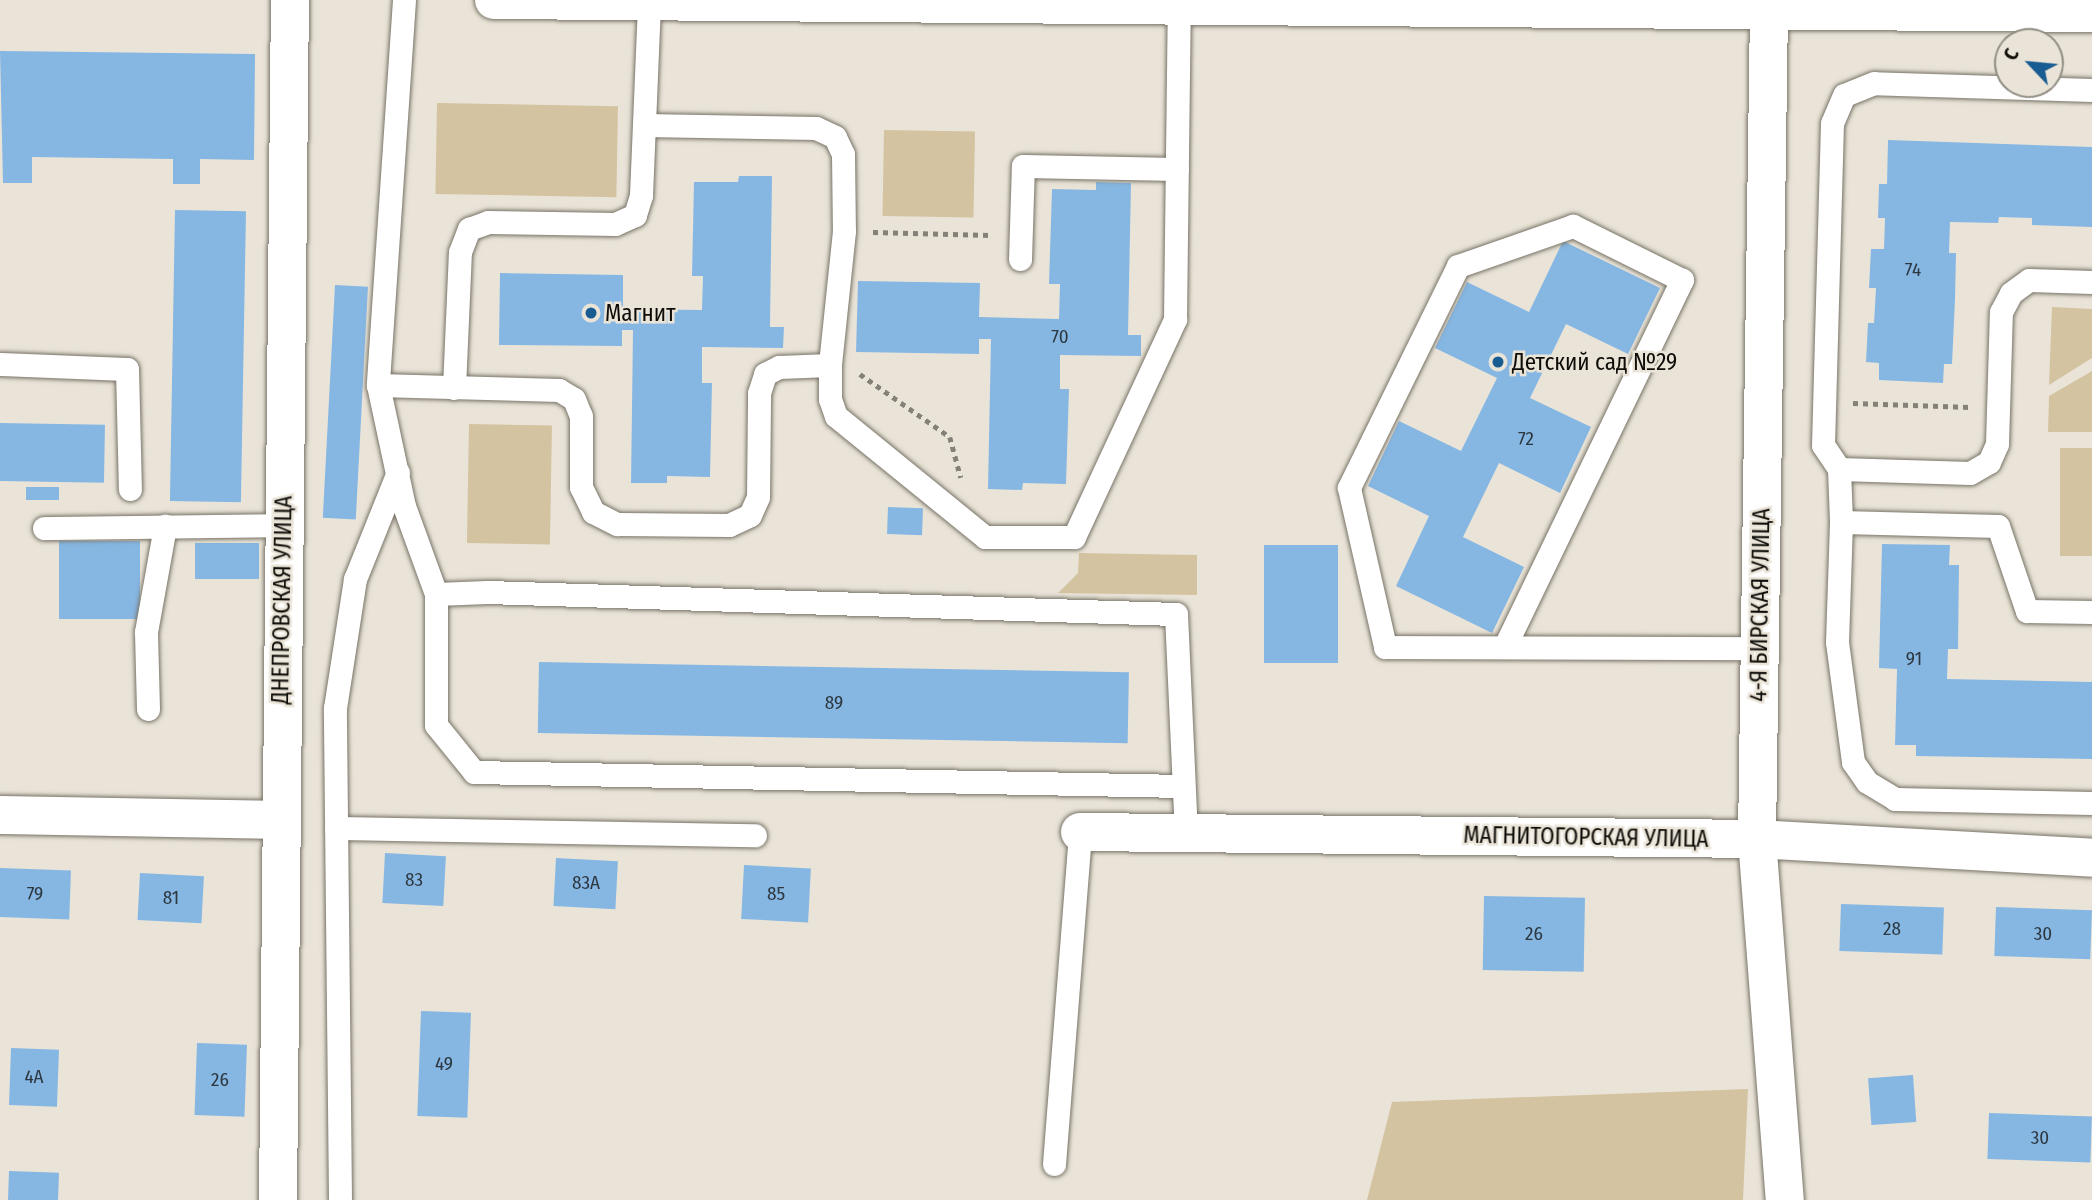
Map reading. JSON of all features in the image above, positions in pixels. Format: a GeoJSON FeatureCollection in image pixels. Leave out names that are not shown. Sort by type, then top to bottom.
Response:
{"type":"FeatureCollection","features":[{"type":"Feature","properties":{"kind":"street","name":"ДНЕПРОВСКАЯ УЛИЦА"},"geometry":{"type":"LineString","coordinates":[[278,1200],[279,820],[290,0]]}},
{"type":"Feature","properties":{"kind":"street"},"geometry":{"type":"LineString","coordinates":[[494,0],[1769,10],[1845,5],[2092,13]]}},
{"type":"Feature","properties":{"kind":"street","name":"4-Я БИРСКАЯ УЛИЦА"},"geometry":{"type":"LineString","coordinates":[[1769,10],[1757,839],[1785,1200]]}},
{"type":"Feature","properties":{"kind":"street"},"geometry":{"type":"LineString","coordinates":[[0,816],[279,820]]}},
{"type":"Feature","properties":{"kind":"street","name":"МАГНИТОГОРСКАЯ УЛИЦА"},"geometry":{"type":"LineString","coordinates":[[1080,832],[1757,839],[2092,858]]}},
{"type":"Feature","properties":{"kind":"lane"},"geometry":{"type":"LineString","coordinates":[[404,0],[378,385],[404,506],[436,594],[436,725],[474,772],[1183,786]]}},
{"type":"Feature","properties":{"kind":"lane"},"geometry":{"type":"LineString","coordinates":[[454,388],[460,252],[469,229],[488,222],[615,224],[635,215],[641,195],[649,2]]}},
{"type":"Feature","properties":{"kind":"lane"},"geometry":{"type":"LineString","coordinates":[[644,125],[816,128],[835,137],[843,154],[844,231],[831,359],[830,399],[836,415],[985,537],[1057,540],[1074,537],[1084,523],[1175,319],[1179,5]]}},
{"type":"Feature","properties":{"kind":"lane"},"geometry":{"type":"LineString","coordinates":[[2092,90],[1874,83],[1844,95],[1832,123],[1823,446],[1839,470],[1841,522],[1837,642],[1853,762],[1867,782],[1895,799],[2092,803]]}},
{"type":"Feature","properties":{"kind":"lane"},"geometry":{"type":"LineString","coordinates":[[1021,248],[1023,166],[1177,169]]}},
{"type":"Feature","properties":{"kind":"lane"},"geometry":{"type":"LineString","coordinates":[[1505,646],[1682,280],[1573,226],[1458,266],[1349,488],[1385,647],[1760,648]]}},
{"type":"Feature","properties":{"kind":"lane"},"geometry":{"type":"LineString","coordinates":[[1839,470],[1970,473],[1989,462],[1997,444],[2001,312],[2011,293],[2029,280],[2092,282]]}},
{"type":"Feature","properties":{"kind":"lane"},"geometry":{"type":"LineString","coordinates":[[378,385],[559,390],[575,399],[581,416],[581,486],[593,512],[617,524],[729,525],[750,515],[758,497],[759,393],[765,374],[779,367],[831,359]]}},
{"type":"Feature","properties":{"kind":"lane"},"geometry":{"type":"LineString","coordinates":[[0,364],[127,369],[130,489]]}},
{"type":"Feature","properties":{"kind":"lane"},"geometry":{"type":"LineString","coordinates":[[340,1200],[335,708],[355,579],[398,472]]}},
{"type":"Feature","properties":{"kind":"lane"},"geometry":{"type":"LineString","coordinates":[[1841,522],[1998,526],[2026,611],[2092,612]]}},
{"type":"Feature","properties":{"kind":"lane"},"geometry":{"type":"LineString","coordinates":[[44,528],[283,525]]}},
{"type":"Feature","properties":{"kind":"lane"},"geometry":{"type":"LineString","coordinates":[[148,709],[146,632],[165,526]]}},
{"type":"Feature","properties":{"kind":"lane"},"geometry":{"type":"LineString","coordinates":[[436,594],[487,592],[1176,614],[1186,834]]}},
{"type":"Feature","properties":{"kind":"lane"},"geometry":{"type":"LineString","coordinates":[[336,828],[755,835]]}},
{"type":"Feature","properties":{"kind":"lane"},"geometry":{"type":"LineString","coordinates":[[1054,1164],[1080,832]]}},
{"type":"Feature","properties":{"kind":"path"},"geometry":{"type":"LineString","coordinates":[[844,231],[1021,248]]}},
{"type":"Feature","properties":{"kind":"path"},"geometry":{"type":"LineString","coordinates":[[831,359],[950,437],[975,529]]}},
{"type":"Feature","properties":{"kind":"path"},"geometry":{"type":"LineString","coordinates":[[1824,402],[1998,408]]}},
{"type":"Feature","properties":{"kind":"shaded area"},"geometry":{"type":"Polygon","coordinates":[[[437,103],[618,106],[616,197],[435,194],[437,103]]]}},
{"type":"Feature","properties":{"kind":"shaded area"},"geometry":{"type":"Polygon","coordinates":[[[884,130],[975,132],[973,218],[882,216],[884,130]]]}},
{"type":"Feature","properties":{"kind":"shaded area"},"geometry":{"type":"Polygon","coordinates":[[[2052,307],[2092,309],[2092,358],[2049,385],[2052,307]]]}},
{"type":"Feature","properties":{"kind":"shaded area"},"geometry":{"type":"Polygon","coordinates":[[[2092,371],[2092,432],[2048,432],[2049,396],[2092,371]]]}},
{"type":"Feature","properties":{"kind":"shaded area"},"geometry":{"type":"Polygon","coordinates":[[[469,424],[552,425],[550,544],[467,543],[469,424]]]}},
{"type":"Feature","properties":{"kind":"shaded area"},"geometry":{"type":"Polygon","coordinates":[[[2060,448],[2092,448],[2092,556],[2060,556],[2060,448]]]}},
{"type":"Feature","properties":{"kind":"shaded area"},"geometry":{"type":"Polygon","coordinates":[[[1079,553],[1197,555],[1197,595],[1058,593],[1078,573],[1079,553]]]}},
{"type":"Feature","properties":{"kind":"shaded area"},"geometry":{"type":"Polygon","coordinates":[[[1748,1089],[1743,1200],[1367,1200],[1392,1102],[1748,1089]]]}},
{"type":"Feature","properties":{"kind":"building"},"geometry":{"type":"Polygon","coordinates":[[[0,51],[255,54],[254,160],[200,159],[200,184],[173,184],[173,159],[32,157],[32,183],[3,183],[0,51]]]}},
{"type":"Feature","properties":{"kind":"building"},"geometry":{"type":"Polygon","coordinates":[[[1888,140],[2092,147],[2092,227],[2032,225],[2032,218],[1999,217],[1998,223],[1950,222],[1949,253],[1956,253],[1955,299],[1952,364],[1944,364],[1943,383],[1879,380],[1879,363],[1866,362],[1868,323],[1874,323],[1876,288],[1869,288],[1871,249],[1884,249],[1885,218],[1878,218],[1879,184],[1887,184],[1888,140]]]}},
{"type":"Feature","properties":{"kind":"building"},"geometry":{"type":"Polygon","coordinates":[[[739,176],[772,176],[770,327],[784,327],[783,348],[702,347],[702,383],[712,383],[710,477],[667,476],[667,483],[631,483],[633,330],[622,330],[622,346],[499,345],[500,273],[623,275],[623,309],[702,310],[703,276],[692,276],[694,182],[738,182],[739,176]]]}},
{"type":"Feature","properties":{"kind":"building"},"geometry":{"type":"Polygon","coordinates":[[[1096,182],[1131,183],[1128,335],[1141,335],[1141,356],[1060,355],[1060,389],[1069,389],[1066,484],[1023,483],[1022,490],[988,489],[991,339],[979,339],[979,354],[856,352],[858,281],[980,283],[979,317],[1059,319],[1060,284],[1049,284],[1052,189],[1096,190],[1096,182]]]}},
{"type":"Feature","properties":{"kind":"building"},"geometry":{"type":"Polygon","coordinates":[[[175,210],[246,211],[241,502],[170,501],[175,210]]]}},
{"type":"Feature","properties":{"kind":"building"},"geometry":{"type":"Polygon","coordinates":[[[1563,241],[1660,288],[1628,354],[1566,324],[1530,398],[1591,427],[1560,493],[1499,463],[1463,537],[1524,567],[1492,633],[1396,586],[1429,516],[1368,486],[1399,421],[1461,451],[1497,378],[1435,348],[1467,282],[1529,312],[1563,241]]]}},
{"type":"Feature","properties":{"kind":"building"},"geometry":{"type":"Polygon","coordinates":[[[335,285],[368,287],[356,519],[323,518],[335,285]]]}},
{"type":"Feature","properties":{"kind":"building"},"geometry":{"type":"Polygon","coordinates":[[[0,423],[105,425],[104,483],[0,481],[0,423]]]}},
{"type":"Feature","properties":{"kind":"building"},"geometry":{"type":"Polygon","coordinates":[[[26,487],[59,487],[59,500],[26,500],[26,487]]]}},
{"type":"Feature","properties":{"kind":"building"},"geometry":{"type":"Polygon","coordinates":[[[888,507],[923,508],[922,535],[887,534],[888,507]]]}},
{"type":"Feature","properties":{"kind":"building"},"geometry":{"type":"Polygon","coordinates":[[[59,541],[140,541],[140,619],[59,619],[59,541]]]}},
{"type":"Feature","properties":{"kind":"building"},"geometry":{"type":"Polygon","coordinates":[[[195,543],[259,543],[259,579],[195,579],[195,543]]]}},
{"type":"Feature","properties":{"kind":"building"},"geometry":{"type":"Polygon","coordinates":[[[1882,544],[1950,545],[1949,565],[1959,565],[1958,649],[1948,649],[1947,679],[2092,682],[2092,759],[1916,756],[1916,745],[1895,745],[1897,669],[1879,668],[1882,544]]]}},
{"type":"Feature","properties":{"kind":"building"},"geometry":{"type":"Polygon","coordinates":[[[1264,545],[1338,545],[1338,663],[1264,663],[1264,545]]]}},
{"type":"Feature","properties":{"kind":"building"},"geometry":{"type":"Polygon","coordinates":[[[539,662],[1129,672],[1128,743],[538,733],[539,662]]]}},
{"type":"Feature","properties":{"kind":"building"},"geometry":{"type":"Polygon","coordinates":[[[385,853],[446,856],[443,906],[382,903],[385,853]]]}},
{"type":"Feature","properties":{"kind":"building"},"geometry":{"type":"Polygon","coordinates":[[[556,858],[618,861],[615,909],[553,906],[556,858]]]}},
{"type":"Feature","properties":{"kind":"building"},"geometry":{"type":"Polygon","coordinates":[[[744,865],[811,869],[808,922],[741,919],[744,865]]]}},
{"type":"Feature","properties":{"kind":"building"},"geometry":{"type":"Polygon","coordinates":[[[0,868],[71,870],[69,919],[0,917],[0,868]]]}},
{"type":"Feature","properties":{"kind":"building"},"geometry":{"type":"Polygon","coordinates":[[[140,873],[204,876],[201,923],[138,920],[140,873]]]}},
{"type":"Feature","properties":{"kind":"building"},"geometry":{"type":"Polygon","coordinates":[[[1484,896],[1585,898],[1584,972],[1483,970],[1484,896]]]}},
{"type":"Feature","properties":{"kind":"building"},"geometry":{"type":"Polygon","coordinates":[[[1841,904],[1944,908],[1942,955],[1839,951],[1841,904]]]}},
{"type":"Feature","properties":{"kind":"building"},"geometry":{"type":"Polygon","coordinates":[[[1996,907],[2092,910],[2090,959],[1994,956],[1996,907]]]}},
{"type":"Feature","properties":{"kind":"building"},"geometry":{"type":"Polygon","coordinates":[[[421,1011],[471,1013],[467,1118],[417,1116],[421,1011]]]}},
{"type":"Feature","properties":{"kind":"building"},"geometry":{"type":"Polygon","coordinates":[[[197,1043],[247,1045],[244,1117],[194,1115],[197,1043]]]}},
{"type":"Feature","properties":{"kind":"building"},"geometry":{"type":"Polygon","coordinates":[[[11,1048],[59,1050],[57,1107],[9,1105],[11,1048]]]}},
{"type":"Feature","properties":{"kind":"building"},"geometry":{"type":"Polygon","coordinates":[[[1913,1075],[1916,1122],[1871,1125],[1868,1078],[1913,1075]]]}},
{"type":"Feature","properties":{"kind":"building"},"geometry":{"type":"Polygon","coordinates":[[[1989,1113],[2092,1117],[2090,1163],[1987,1159],[1989,1113]]]}},
{"type":"Feature","properties":{"kind":"building"},"geometry":{"type":"Polygon","coordinates":[[[9,1171],[59,1173],[58,1200],[8,1200],[9,1171]]]}},
{"type":"Feature","properties":{"kind":"place","name":"Магнит"},"geometry":{"type":"Point","coordinates":[591,313]}},
{"type":"Feature","properties":{"kind":"place","name":"Детский сад №29"},"geometry":{"type":"Point","coordinates":[1498,362]}}]}
